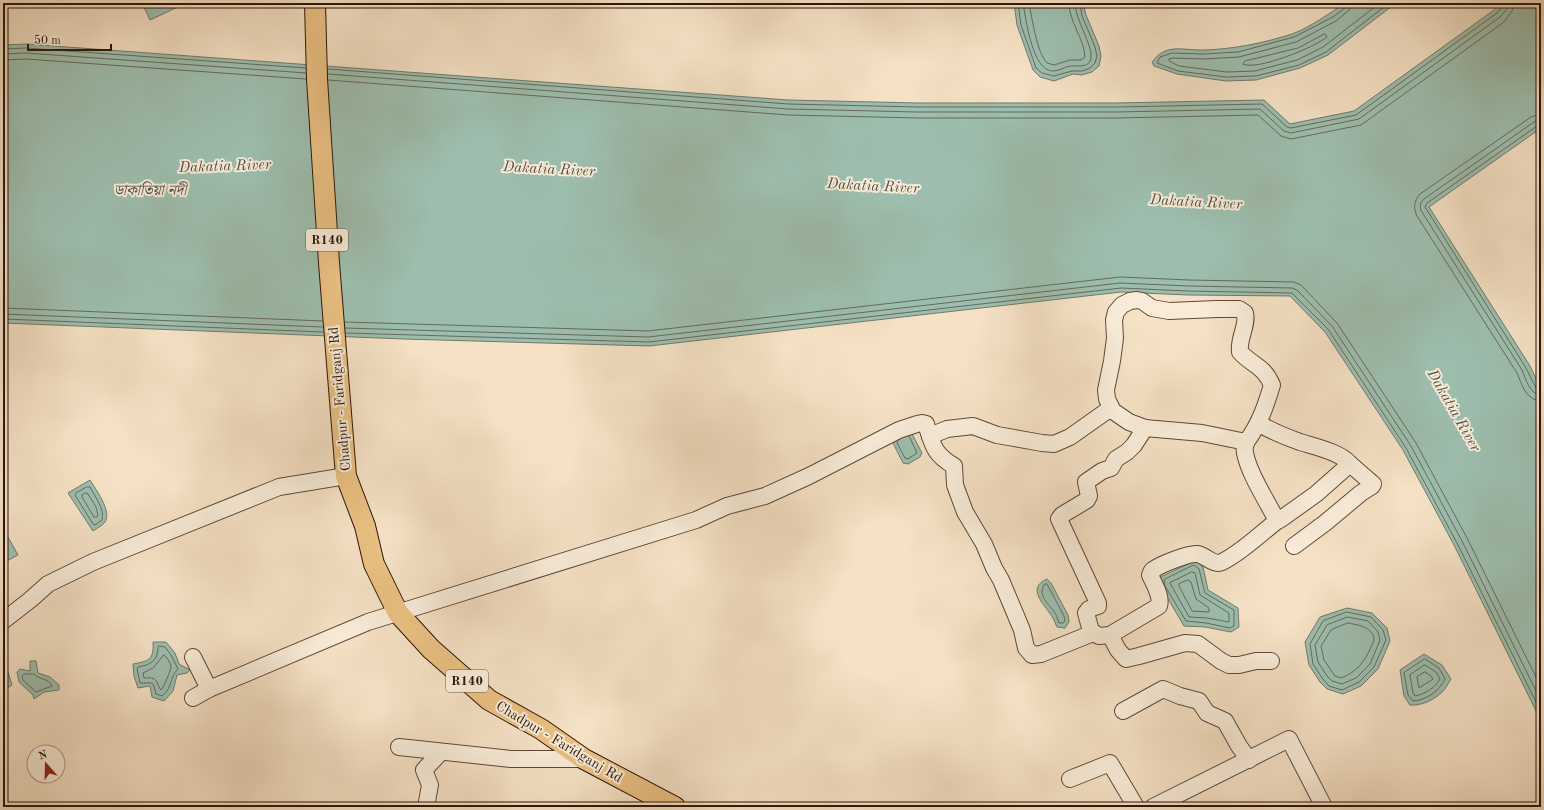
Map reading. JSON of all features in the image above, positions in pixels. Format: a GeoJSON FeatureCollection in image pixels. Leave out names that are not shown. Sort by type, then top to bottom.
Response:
{"type":"FeatureCollection","features":[{"type":"Feature","properties":{"kind":"main road","name":"Chadpur - Faridganj Rd"},"geometry":{"type":"LineString","coordinates":[[315,3],[317,79],[329,263],[346,476],[365,526],[374,564],[398,613],[431,648],[488,700],[541,729],[584,759],[675,807]]}},
{"type":"Feature","properties":{"kind":"street"},"geometry":{"type":"LineString","coordinates":[[1246,442],[1202,433],[1145,428],[1129,422],[1121,417],[1112,408],[1107,399],[1106,390],[1115,338],[1114,320],[1116,312],[1122,305],[1130,301],[1137,300],[1142,301],[1152,308],[1169,311],[1217,309],[1239,310],[1245,313],[1246,320],[1241,336],[1240,352],[1247,360],[1261,368],[1272,385],[1263,413],[1246,442],[1245,453],[1255,480],[1277,520]]}},
{"type":"Feature","properties":{"kind":"street"},"geometry":{"type":"LineString","coordinates":[[930,436],[947,429],[973,426],[997,435],[1054,444],[1070,437],[1112,408]]}},
{"type":"Feature","properties":{"kind":"street"},"geometry":{"type":"LineString","coordinates":[[193,698],[208,689],[368,622],[696,520],[726,506],[765,496],[809,476],[899,430],[922,423],[926,424],[937,454],[954,466],[955,485],[965,512],[984,544],[994,568],[1008,594],[1022,630],[1026,648],[1032,655],[1041,654],[1093,633]]}},
{"type":"Feature","properties":{"kind":"street"},"geometry":{"type":"LineString","coordinates":[[1258,423],[1276,433],[1321,448],[1344,459],[1372,484],[1372,486],[1361,492],[1325,523],[1294,546]]}},
{"type":"Feature","properties":{"kind":"street"},"geometry":{"type":"LineString","coordinates":[[1145,428],[1134,445],[1127,452],[1116,459],[1111,468],[1102,471],[1086,482],[1089,496],[1087,500],[1062,515],[1059,519],[1098,603],[1098,606],[1089,609],[1086,613],[1093,633],[1098,636],[1110,635],[1159,606],[1161,602],[1150,575],[1152,570],[1161,565],[1196,554],[1206,557],[1213,562],[1222,562],[1277,520],[1281,519],[1316,494],[1350,464]]}},
{"type":"Feature","properties":{"kind":"street"},"geometry":{"type":"LineString","coordinates":[[3,621],[48,584],[93,562],[279,487],[346,476]]}},
{"type":"Feature","properties":{"kind":"street"},"geometry":{"type":"LineString","coordinates":[[1110,635],[1118,650],[1126,659],[1185,643],[1198,644],[1221,661],[1230,665],[1239,665],[1256,661],[1271,661]]}},
{"type":"Feature","properties":{"kind":"street"},"geometry":{"type":"LineString","coordinates":[[192,656],[208,689]]}},
{"type":"Feature","properties":{"kind":"street"},"geometry":{"type":"LineString","coordinates":[[1123,711],[1163,689],[1180,696],[1194,699],[1199,701],[1207,713],[1225,721],[1239,746],[1250,760]]}},
{"type":"Feature","properties":{"kind":"street"},"geometry":{"type":"LineString","coordinates":[[1153,807],[1250,760],[1289,739],[1324,807]]}},
{"type":"Feature","properties":{"kind":"street"},"geometry":{"type":"LineString","coordinates":[[398,747],[511,759],[584,759]]}},
{"type":"Feature","properties":{"kind":"street"},"geometry":{"type":"LineString","coordinates":[[426,807],[430,785],[424,770],[441,752]]}},
{"type":"Feature","properties":{"kind":"street"},"geometry":{"type":"LineString","coordinates":[[1070,779],[1110,763],[1136,807]]}},
{"type":"Feature","properties":{"kind":"water"},"geometry":{"type":"Polygon","coordinates":[[[142,3],[186,3],[150,20],[142,3]]]}},
{"type":"Feature","properties":{"kind":"water"},"geometry":{"type":"Polygon","coordinates":[[[1014,3],[1083,3],[1086,15],[1099,46],[1101,56],[1099,66],[1092,72],[1082,75],[1073,74],[1054,81],[1040,77],[1033,70],[1017,25],[1014,3]]]}},
{"type":"Feature","properties":{"kind":"water"},"geometry":{"type":"Polygon","coordinates":[[[1345,3],[1396,3],[1328,55],[1300,68],[1256,80],[1226,81],[1177,74],[1154,66],[1152,62],[1164,52],[1170,50],[1205,50],[1238,47],[1260,43],[1292,34],[1326,16],[1345,3]]]}},
{"type":"Feature","properties":{"kind":"water","name":"ডাকাতিয়া নদী"},"geometry":{"type":"Polygon","coordinates":[[[1500,3],[1541,3],[1541,128],[1429,207],[1530,366],[1541,389],[1541,721],[1454,545],[1403,450],[1325,332],[1290,296],[1188,295],[1121,292],[649,346],[404,339],[3,323],[3,45],[26,44],[788,100],[918,103],[1116,103],[1264,100],[1290,124],[1354,111],[1494,10],[1500,3]]]}},
{"type":"Feature","properties":{"kind":"water"},"geometry":{"type":"Polygon","coordinates":[[[911,432],[922,453],[920,457],[908,464],[903,463],[892,441],[911,432]]]}},
{"type":"Feature","properties":{"kind":"water"},"geometry":{"type":"Polygon","coordinates":[[[90,480],[105,507],[107,517],[101,526],[93,531],[68,493],[90,480]]]}},
{"type":"Feature","properties":{"kind":"water"},"geometry":{"type":"Polygon","coordinates":[[[3,528],[18,555],[3,563],[3,528]]]}},
{"type":"Feature","properties":{"kind":"water"},"geometry":{"type":"Polygon","coordinates":[[[1197,560],[1203,567],[1208,590],[1238,608],[1239,627],[1231,632],[1205,627],[1184,626],[1161,587],[1160,577],[1197,560]]]}},
{"type":"Feature","properties":{"kind":"water"},"geometry":{"type":"Polygon","coordinates":[[[1047,579],[1051,583],[1068,615],[1069,622],[1065,628],[1057,627],[1052,616],[1038,596],[1038,587],[1047,579]]]}},
{"type":"Feature","properties":{"kind":"water"},"geometry":{"type":"Polygon","coordinates":[[[1347,608],[1372,613],[1387,628],[1390,641],[1378,669],[1361,686],[1343,694],[1327,689],[1320,682],[1309,665],[1305,642],[1320,617],[1347,608]]]}},
{"type":"Feature","properties":{"kind":"water"},"geometry":{"type":"Polygon","coordinates":[[[153,642],[166,642],[175,653],[179,664],[190,670],[187,673],[177,675],[173,691],[164,701],[152,697],[150,686],[138,688],[134,676],[133,664],[149,659],[153,653],[153,642]]]}},
{"type":"Feature","properties":{"kind":"water"},"geometry":{"type":"Polygon","coordinates":[[[1424,654],[1442,665],[1451,679],[1446,688],[1435,698],[1427,702],[1410,705],[1404,696],[1400,670],[1424,654]]]}},
{"type":"Feature","properties":{"kind":"water"},"geometry":{"type":"Polygon","coordinates":[[[30,661],[36,661],[38,673],[50,677],[59,685],[59,690],[44,692],[34,699],[33,695],[19,682],[17,672],[20,669],[30,671],[30,661]]]}},
{"type":"Feature","properties":{"kind":"water"},"geometry":{"type":"Polygon","coordinates":[[[3,662],[5,662],[12,685],[3,691],[3,662]]]}},
{"type":"Feature","properties":{"kind":"water label","name":"Dakatia River"},"geometry":{"type":"Point","coordinates":[225,167]}},
{"type":"Feature","properties":{"kind":"water label","name":"Dakatia River"},"geometry":{"type":"Point","coordinates":[549,170]}},
{"type":"Feature","properties":{"kind":"water label","name":"Dakatia River"},"geometry":{"type":"Point","coordinates":[873,187]}},
{"type":"Feature","properties":{"kind":"water label","name":"Dakatia River"},"geometry":{"type":"Point","coordinates":[1196,203]}},
{"type":"Feature","properties":{"kind":"water label","name":"Dakatia River"},"geometry":{"type":"Point","coordinates":[1453,411]}}]}
